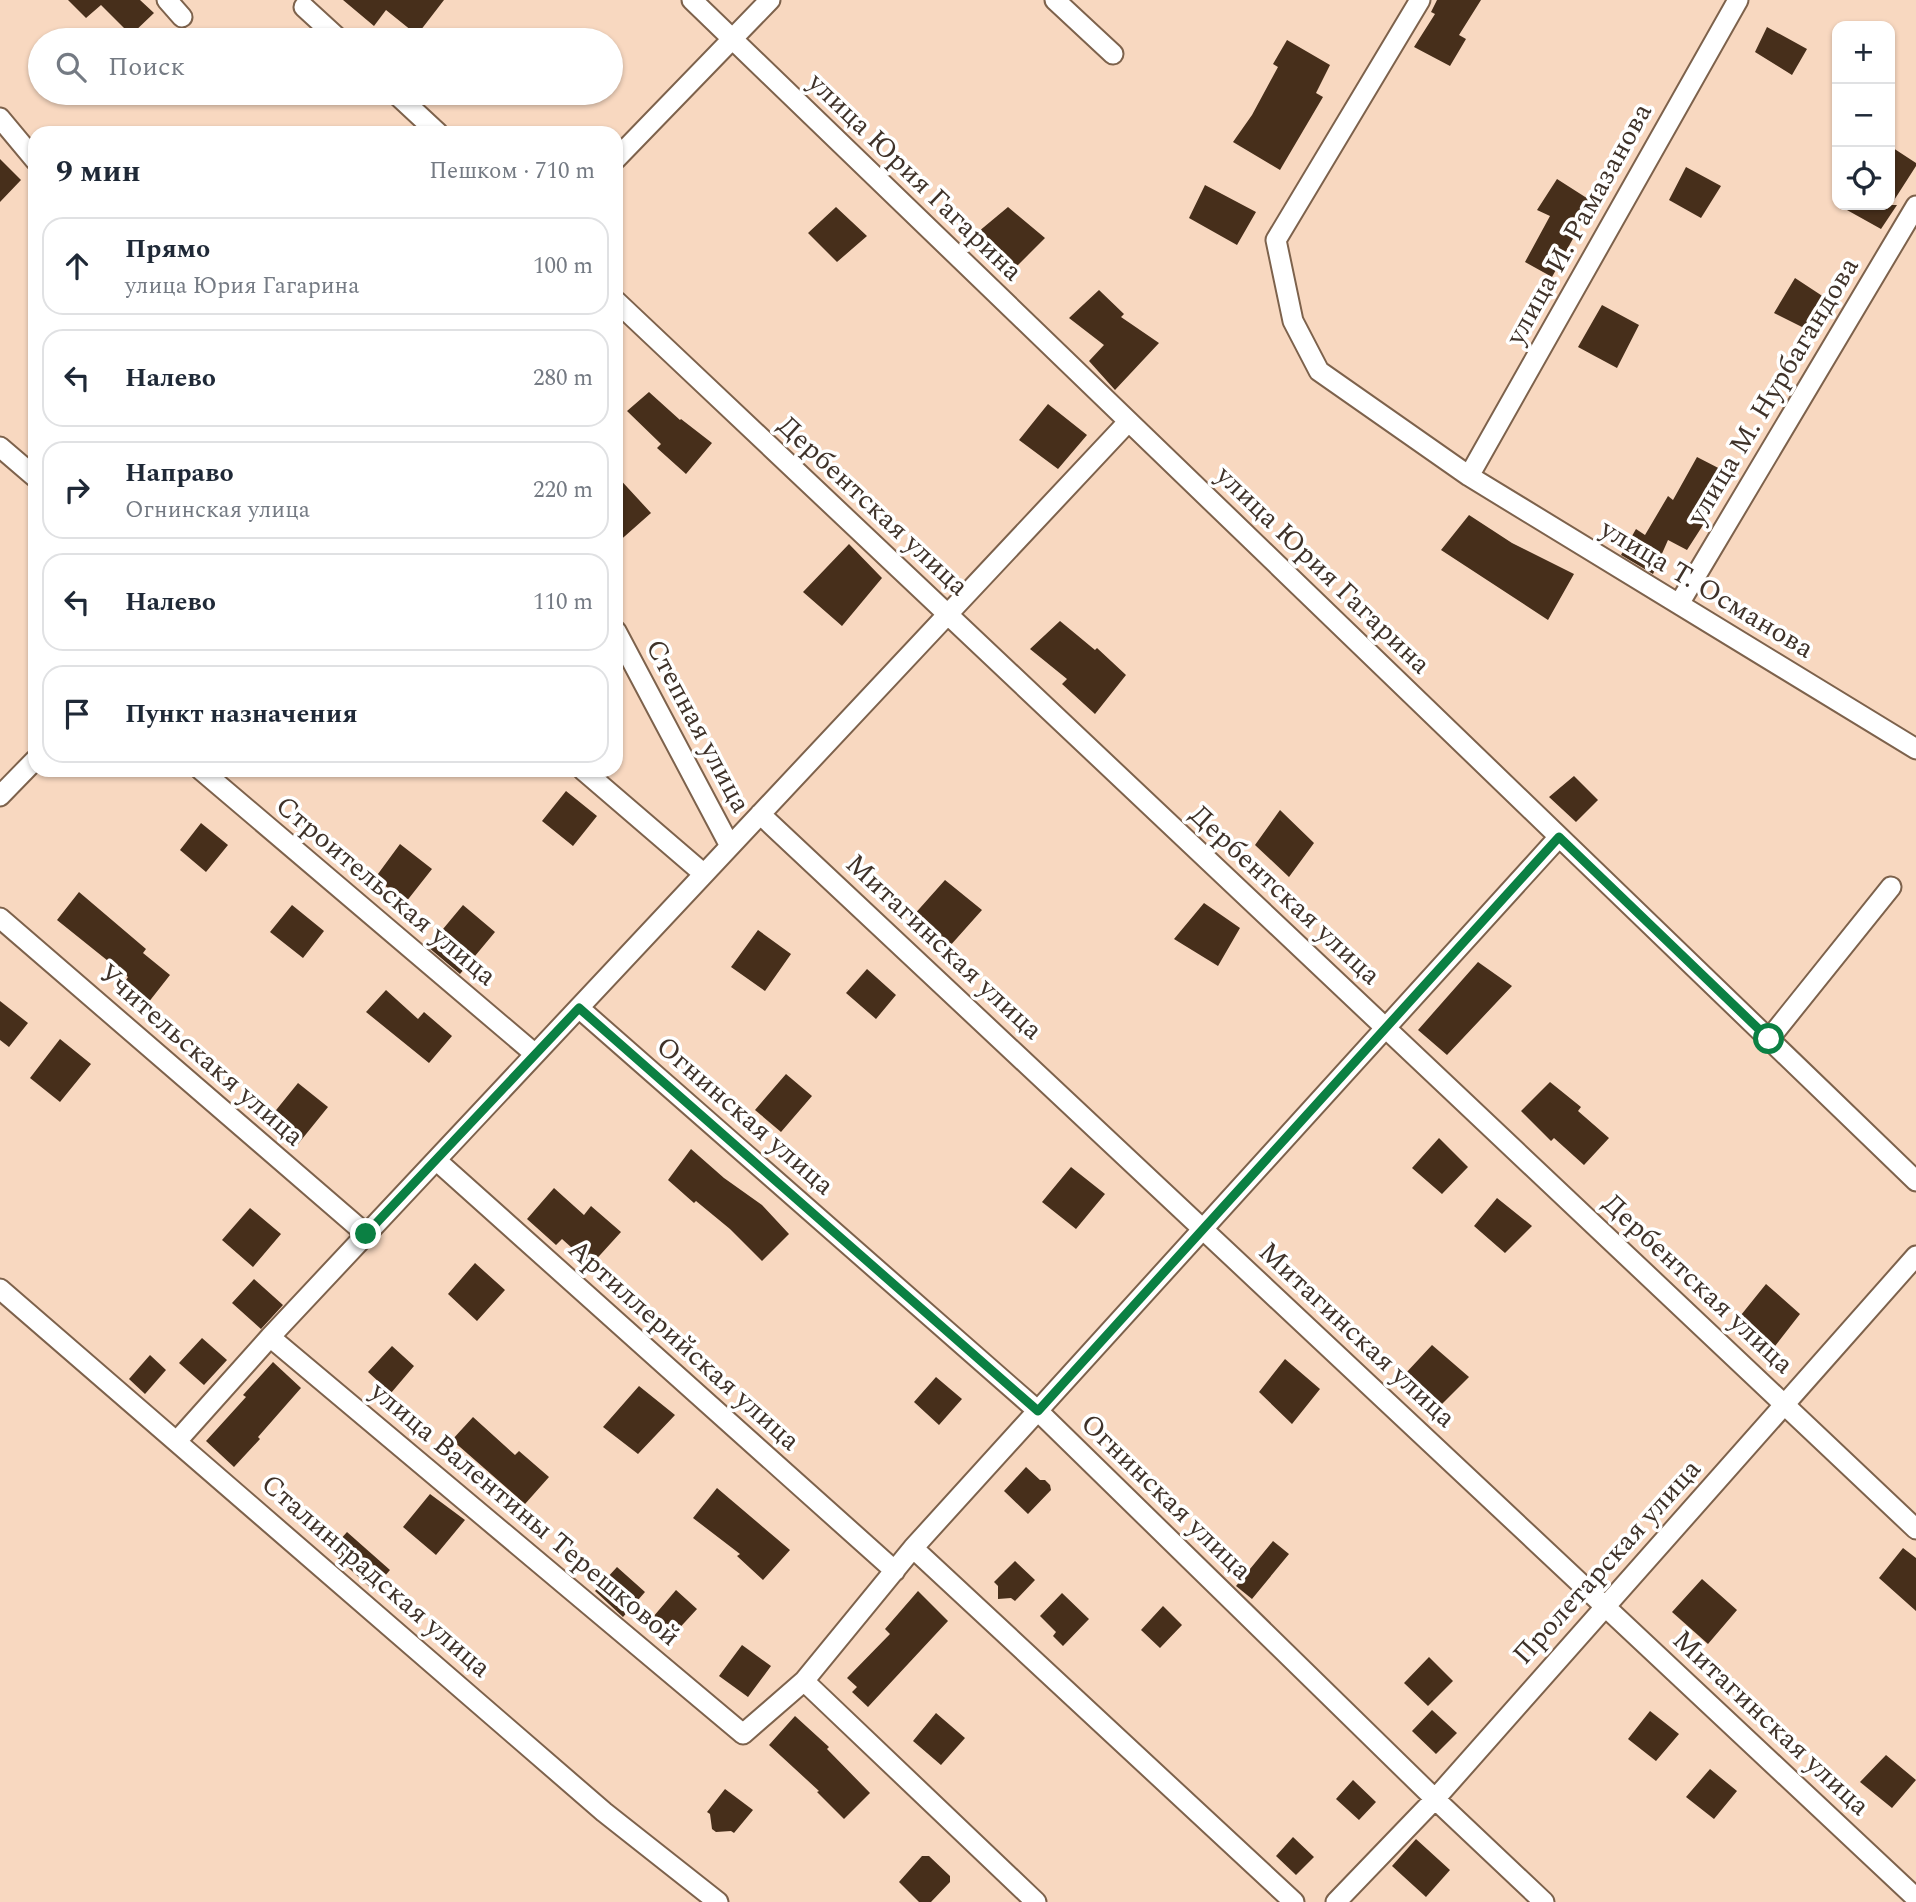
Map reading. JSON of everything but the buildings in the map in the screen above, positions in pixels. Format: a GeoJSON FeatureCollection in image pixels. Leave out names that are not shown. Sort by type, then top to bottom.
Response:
{"type":"FeatureCollection","features":[{"type":"Feature","properties":{"kind":"street"},"geometry":{"type":"LineString","coordinates":[[167,0],[183,17]]}},
{"type":"Feature","properties":{"kind":"street","name":"улица Юрия Гагарина"},"geometry":{"type":"LineString","coordinates":[[692,0],[1916,1181]]}},
{"type":"Feature","properties":{"kind":"street"},"geometry":{"type":"LineString","coordinates":[[623,152],[770,0]]}},
{"type":"Feature","properties":{"kind":"street"},"geometry":{"type":"LineString","coordinates":[[1055,0],[1113,54]]}},
{"type":"Feature","properties":{"kind":"street","name":"улица Т. Османова"},"geometry":{"type":"LineString","coordinates":[[1420,0],[1276,240],[1293,321],[1319,371],[1469,476],[1914,744]]}},
{"type":"Feature","properties":{"kind":"street","name":"улица И. Рамазанова"},"geometry":{"type":"LineString","coordinates":[[1469,476],[1738,0]]}},
{"type":"Feature","properties":{"kind":"street"},"geometry":{"type":"LineString","coordinates":[[304,7],[327,28]]}},
{"type":"Feature","properties":{"kind":"street"},"geometry":{"type":"LineString","coordinates":[[408,105],[430,126]]}},
{"type":"Feature","properties":{"kind":"street"},"geometry":{"type":"LineString","coordinates":[[0,118],[28,152]]}},
{"type":"Feature","properties":{"kind":"street","name":"улица М. Нурбагандова"},"geometry":{"type":"LineString","coordinates":[[1679,604],[1916,206]]}},
{"type":"Feature","properties":{"kind":"street","name":"Дербентская улица"},"geometry":{"type":"LineString","coordinates":[[623,309],[1916,1529]]}},
{"type":"Feature","properties":{"kind":"street"},"geometry":{"type":"LineString","coordinates":[[177,1441],[366,1234],[1128,422]]}},
{"type":"Feature","properties":{"kind":"street"},"geometry":{"type":"LineString","coordinates":[[0,447],[28,471]]}},
{"type":"Feature","properties":{"kind":"street","name":"Степная улица"},"geometry":{"type":"LineString","coordinates":[[623,644],[730,846]]}},
{"type":"Feature","properties":{"kind":"street"},"geometry":{"type":"LineString","coordinates":[[0,796],[28,767]]}},
{"type":"Feature","properties":{"kind":"street","name":"Строительская улица"},"geometry":{"type":"LineString","coordinates":[[209,777],[535,1054]]}},
{"type":"Feature","properties":{"kind":"street"},"geometry":{"type":"LineString","coordinates":[[591,777],[704,874]]}},
{"type":"Feature","properties":{"kind":"street","name":"Митагинская улица"},"geometry":{"type":"LineString","coordinates":[[761,814],[1916,1898]]}},
{"type":"Feature","properties":{"kind":"street"},"geometry":{"type":"LineString","coordinates":[[1036,1902],[804,1681],[913,1548],[1559,837]]}},
{"type":"Feature","properties":{"kind":"street"},"geometry":{"type":"LineString","coordinates":[[1769,1039],[1891,887]]}},
{"type":"Feature","properties":{"kind":"street","name":"Учительскакя улица"},"geometry":{"type":"LineString","coordinates":[[0,918],[366,1234]]}},
{"type":"Feature","properties":{"kind":"street","name":"Огнинская улица"},"geometry":{"type":"LineString","coordinates":[[579,1008],[1038,1411],[1544,1902]]}},
{"type":"Feature","properties":{"kind":"street","name":"Артиллерийская улица"},"geometry":{"type":"LineString","coordinates":[[436,1160],[895,1572]]}},
{"type":"Feature","properties":{"kind":"street","name":"Пролетарская улица"},"geometry":{"type":"LineString","coordinates":[[1336,1902],[1435,1799],[1916,1256]]}},
{"type":"Feature","properties":{"kind":"street","name":"Сталинградская улица"},"geometry":{"type":"LineString","coordinates":[[0,1290],[604,1812],[718,1902]]}},
{"type":"Feature","properties":{"kind":"street","name":"улица Валентины Терешковой"},"geometry":{"type":"LineString","coordinates":[[270,1337],[743,1734],[804,1681]]}},
{"type":"Feature","properties":{"kind":"street"},"geometry":{"type":"LineString","coordinates":[[913,1548],[1294,1902]]}},
{"type":"Feature","properties":{"kind":"route"},"geometry":{"type":"LineString","coordinates":[[366,1234],[579,1008],[1038,1411],[1559,837],[1769,1039]]}}]}
